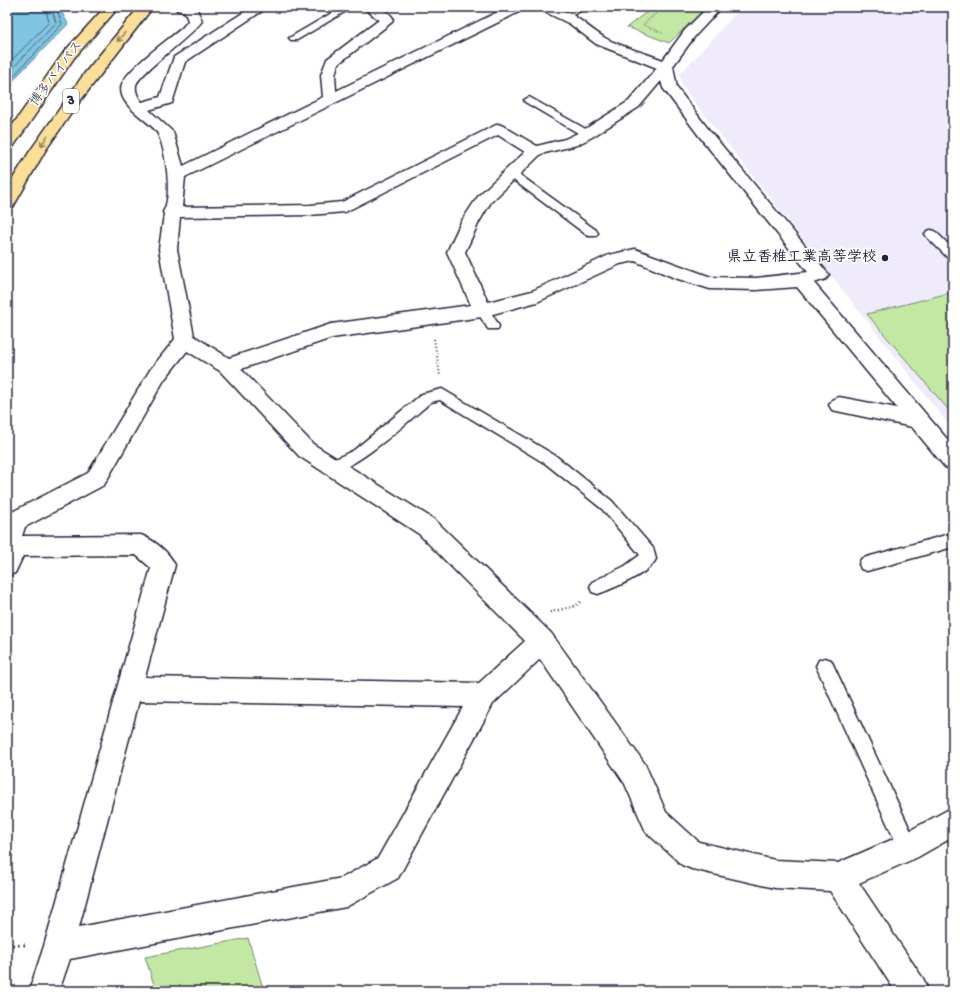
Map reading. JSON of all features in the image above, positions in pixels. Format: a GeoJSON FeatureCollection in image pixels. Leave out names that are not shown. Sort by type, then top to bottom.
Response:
{"type":"FeatureCollection","features":[{"type":"Feature","properties":{"kind":"highway","name":"博多バイパス"},"geometry":{"type":"LineString","coordinates":[[7,144],[69,55],[112,7]]}},
{"type":"Feature","properties":{"kind":"highway","name":"博多バイパス"},"geometry":{"type":"LineString","coordinates":[[7,203],[28,165],[63,112],[98,65],[146,7]]}},
{"type":"Feature","properties":{"kind":"street"},"geometry":{"type":"LineString","coordinates":[[182,7],[191,10],[195,21],[187,31],[137,74],[129,85],[130,96],[138,108],[165,132],[177,174],[171,212],[168,249],[185,340],[227,366],[306,450],[427,527],[542,641],[635,774],[656,822],[692,855],[775,874],[838,877],[908,847],[953,821]]}},
{"type":"Feature","properties":{"kind":"street"},"geometry":{"type":"LineString","coordinates":[[138,108],[167,100],[179,60],[261,7]]}},
{"type":"Feature","properties":{"kind":"street"},"geometry":{"type":"LineString","coordinates":[[331,99],[328,90],[328,69],[332,62],[385,22],[386,18],[370,7]]}},
{"type":"Feature","properties":{"kind":"street"},"geometry":{"type":"LineString","coordinates":[[177,174],[518,7]]}},
{"type":"Feature","properties":{"kind":"street"},"geometry":{"type":"LineString","coordinates":[[546,7],[575,21],[601,41],[666,66]]}},
{"type":"Feature","properties":{"kind":"street"},"geometry":{"type":"LineString","coordinates":[[482,310],[456,252],[470,222],[484,199],[535,151],[571,142],[587,134],[634,104],[666,66],[684,41],[715,7]]}},
{"type":"Feature","properties":{"kind":"street"},"geometry":{"type":"LineString","coordinates":[[227,366],[331,331],[482,310],[537,296],[615,259],[635,255],[651,260],[681,274],[710,283],[756,284],[802,280],[820,276],[704,133],[670,88],[666,66]]}},
{"type":"Feature","properties":{"kind":"street"},"geometry":{"type":"LineString","coordinates":[[171,212],[310,210],[345,207],[498,129],[535,151]]}},
{"type":"Feature","properties":{"kind":"street"},"geometry":{"type":"LineString","coordinates":[[802,280],[953,461]]}},
{"type":"Feature","properties":{"kind":"street"},"geometry":{"type":"LineString","coordinates":[[44,991],[59,946],[163,565],[141,545],[11,556],[11,536],[16,521],[96,479],[157,375],[185,340]]}},
{"type":"Feature","properties":{"kind":"street"},"geometry":{"type":"LineString","coordinates":[[839,405],[919,420]]}},
{"type":"Feature","properties":{"kind":"street"},"geometry":{"type":"LineString","coordinates":[[59,946],[346,892],[388,868],[484,695],[542,641]]}},
{"type":"Feature","properties":{"kind":"street"},"geometry":{"type":"LineString","coordinates":[[130,689],[484,695]]}},
{"type":"Feature","properties":{"kind":"street"},"geometry":{"type":"LineString","coordinates":[[838,877],[913,991]]}},
{"type":"Feature","properties":{"kind":"lane"},"geometry":{"type":"LineString","coordinates":[[294,38],[349,7]]}},
{"type":"Feature","properties":{"kind":"lane"},"geometry":{"type":"LineString","coordinates":[[565,16],[583,7]]}},
{"type":"Feature","properties":{"kind":"lane"},"geometry":{"type":"LineString","coordinates":[[528,100],[587,134]]}},
{"type":"Feature","properties":{"kind":"lane"},"geometry":{"type":"LineString","coordinates":[[512,174],[592,234]]}},
{"type":"Feature","properties":{"kind":"lane"},"geometry":{"type":"LineString","coordinates":[[931,234],[953,256]]}},
{"type":"Feature","properties":{"kind":"lane"},"geometry":{"type":"LineString","coordinates":[[482,310],[493,326]]}},
{"type":"Feature","properties":{"kind":"lane"},"geometry":{"type":"LineString","coordinates":[[332,467],[359,454],[427,398],[442,394],[551,460],[607,505],[647,553],[648,559],[621,577],[598,587]]}},
{"type":"Feature","properties":{"kind":"lane"},"geometry":{"type":"LineString","coordinates":[[867,564],[953,540]]}},
{"type":"Feature","properties":{"kind":"lane"},"geometry":{"type":"LineString","coordinates":[[825,666],[908,847]]}},
{"type":"Feature","properties":{"kind":"path"},"geometry":{"type":"LineString","coordinates":[[663,7],[643,25],[684,41]]}},
{"type":"Feature","properties":{"kind":"path"},"geometry":{"type":"LineString","coordinates":[[431,317],[442,394]]}},
{"type":"Feature","properties":{"kind":"path"},"geometry":{"type":"LineString","coordinates":[[520,619],[576,606],[598,587]]}},
{"type":"Feature","properties":{"kind":"shaded area","name":"県立香椎工業高等学校"},"geometry":{"type":"Polygon","coordinates":[[[749,7],[953,7],[953,430],[682,86],[680,74],[737,12],[749,7]]]}},
{"type":"Feature","properties":{"kind":"green space"},"geometry":{"type":"Polygon","coordinates":[[[653,7],[707,7],[669,43],[627,27],[653,7]]]}},
{"type":"Feature","properties":{"kind":"green space"},"geometry":{"type":"Polygon","coordinates":[[[953,292],[953,415],[867,314],[953,292]]]}},
{"type":"Feature","properties":{"kind":"green space"},"geometry":{"type":"Polygon","coordinates":[[[248,938],[264,991],[156,991],[145,957],[248,938]]]}},
{"type":"Feature","properties":{"kind":"water"},"geometry":{"type":"Polygon","coordinates":[[[7,7],[59,7],[68,24],[16,77],[7,90],[7,7]]]}},
{"type":"Feature","properties":{"kind":"place","name":"県立香椎工業高等学校"},"geometry":{"type":"Point","coordinates":[885,258]}}]}
